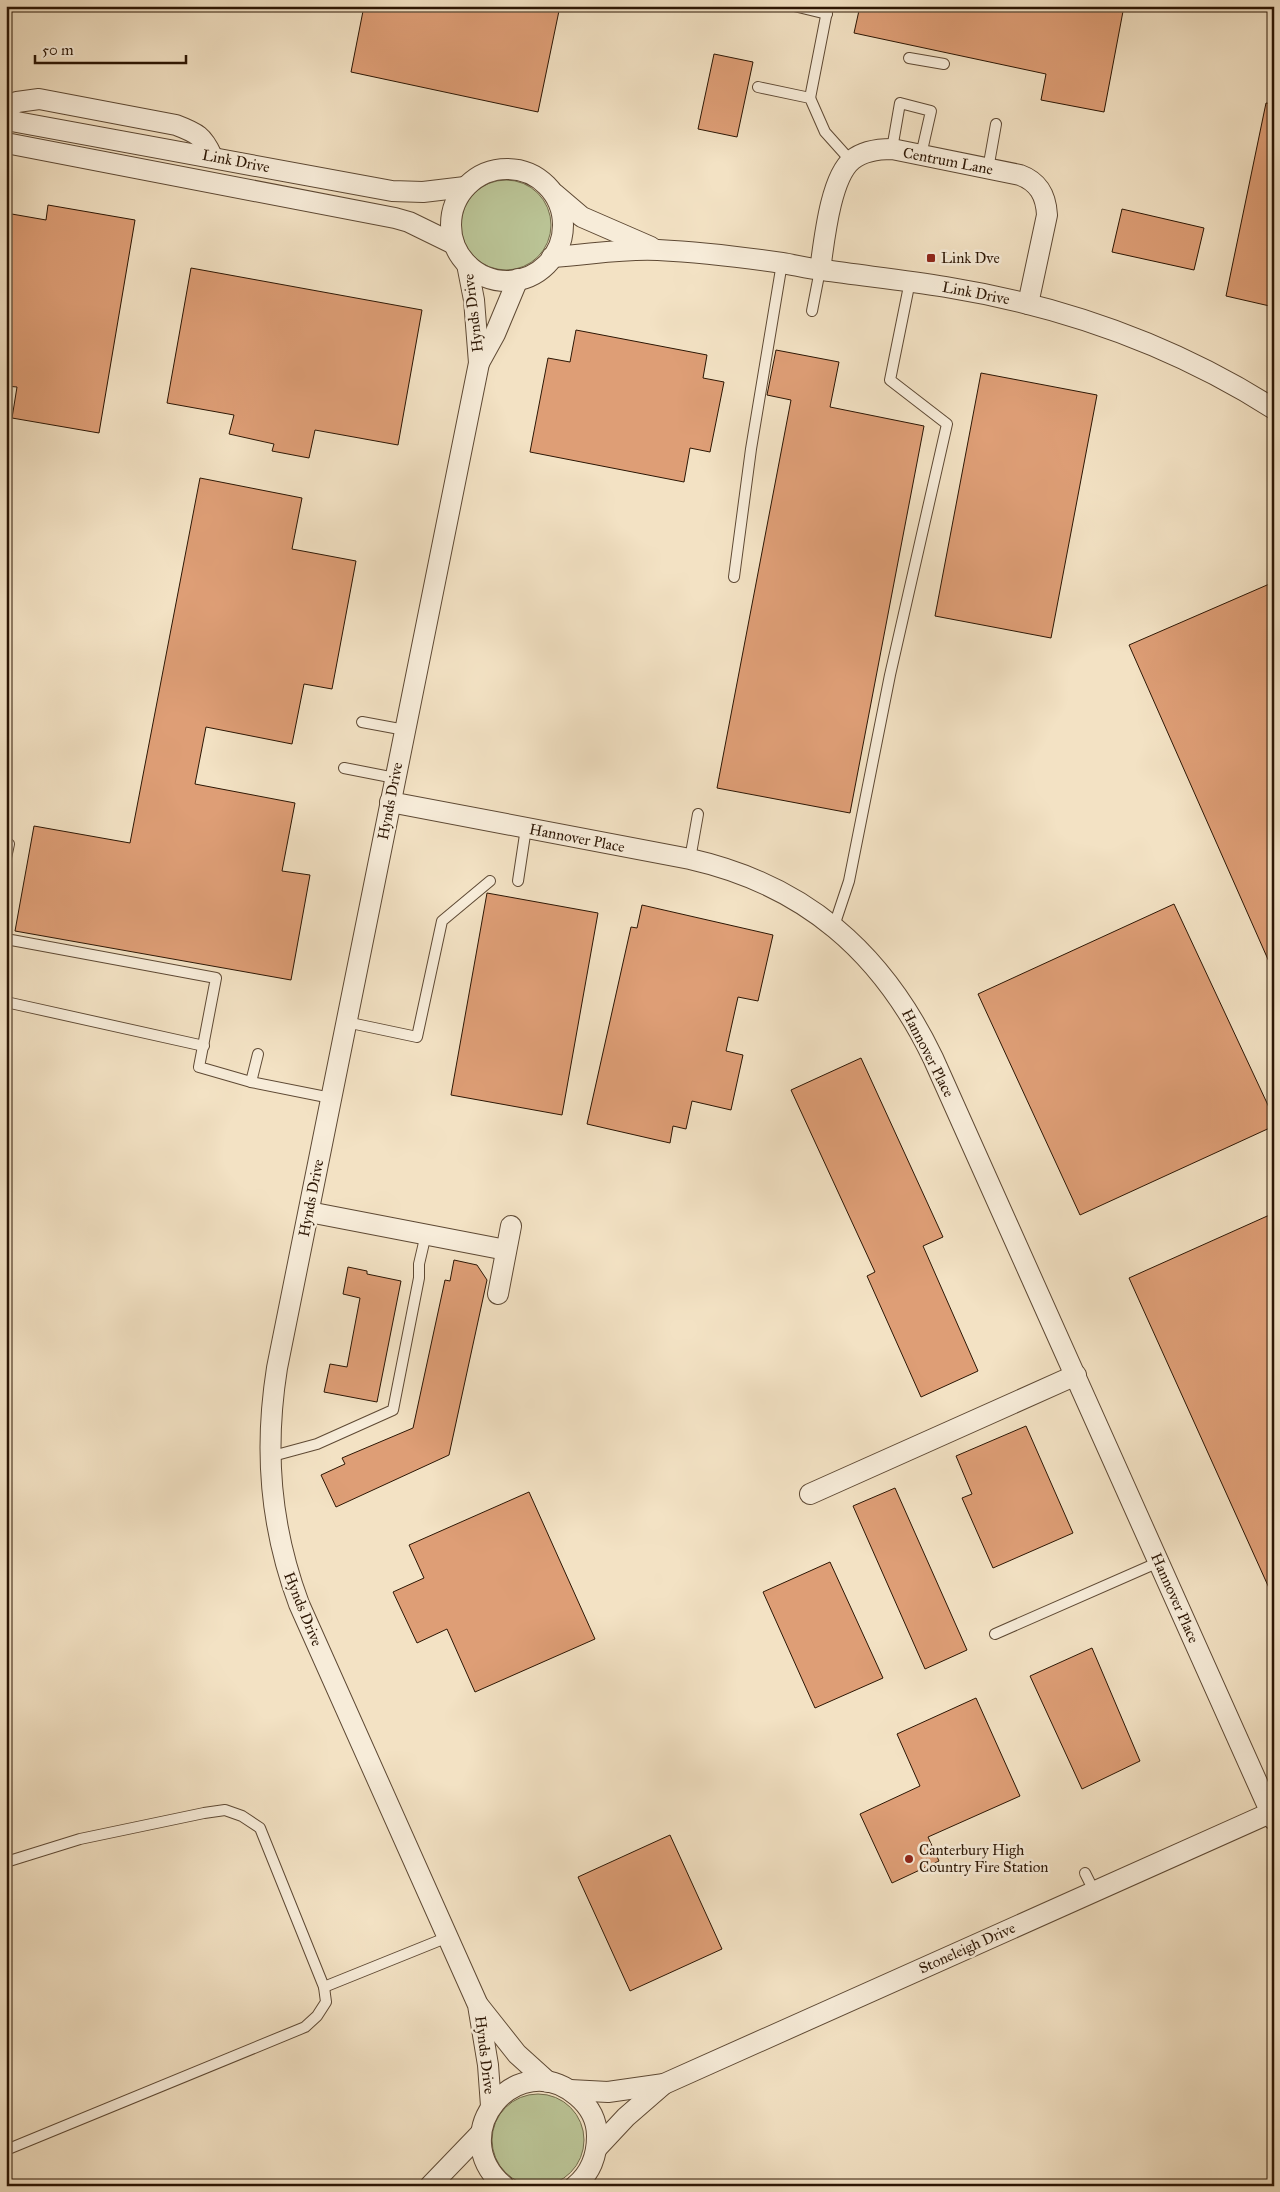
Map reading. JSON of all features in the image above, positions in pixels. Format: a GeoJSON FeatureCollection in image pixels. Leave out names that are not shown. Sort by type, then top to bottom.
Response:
{"type":"FeatureCollection","features":[{"type":"Feature","properties":{"kind":"street"},"geometry":{"type":"LineString","coordinates":[[6,109],[17,102],[39,99],[176,125],[194,132],[205,141],[212,156]]}},
{"type":"Feature","properties":{"kind":"street","name":"Link Drive"},"geometry":{"type":"LineString","coordinates":[[6,120],[212,156],[392,191],[423,192],[465,187]]}},
{"type":"Feature","properties":{"kind":"street","name":"Link Drive"},"geometry":{"type":"LineString","coordinates":[[6,143],[395,218],[409,222],[454,244]]}},
{"type":"Feature","properties":{"kind":"street","name":"Centrum Lane"},"geometry":{"type":"LineString","coordinates":[[851,161],[870,151],[892,149],[1028,178],[1042,193],[1046,203],[1045,230],[1028,304]]}},
{"type":"Feature","properties":{"kind":"street"},"geometry":{"type":"LineString","coordinates":[[820,270],[831,204],[844,170],[851,161]]}},
{"type":"Feature","properties":{"kind":"street"},"geometry":{"type":"LineString","coordinates":[[510,169],[529,174],[546,184],[562,213],[563,228],[560,244],[552,257],[537,271],[518,280],[491,278],[467,264],[454,244],[451,227],[453,210],[465,187],[490,171],[510,169]]}},
{"type":"Feature","properties":{"kind":"street","name":"Link Drive"},"geometry":{"type":"LineString","coordinates":[[552,192],[582,216],[657,250]]}},
{"type":"Feature","properties":{"kind":"street","name":"Link Drive"},"geometry":{"type":"LineString","coordinates":[[552,257],[608,251],[657,250],[782,263],[820,270],[910,281],[1028,304],[1096,324],[1160,349],[1230,383],[1274,409]]}},
{"type":"Feature","properties":{"kind":"street","name":"Hynds Drive"},"geometry":{"type":"LineString","coordinates":[[467,264],[474,300],[479,362],[277,1368],[272,1402],[269,1457],[273,1506],[288,1574],[312,1634],[478,2004],[517,2054],[548,2082]]}},
{"type":"Feature","properties":{"kind":"street","name":"Hynds Drive"},"geometry":{"type":"LineString","coordinates":[[479,362],[495,334],[518,280]]}},
{"type":"Feature","properties":{"kind":"street","name":"Hannover Place"},"geometry":{"type":"LineString","coordinates":[[390,802],[714,865],[761,882],[801,904],[834,926],[885,977],[918,1027],[1076,1375],[1272,1816]]}},
{"type":"Feature","properties":{"kind":"street"},"geometry":{"type":"LineString","coordinates":[[308,1212],[506,1250]]}},
{"type":"Feature","properties":{"kind":"street"},"geometry":{"type":"LineString","coordinates":[[498,1294],[511,1226]]}},
{"type":"Feature","properties":{"kind":"street"},"geometry":{"type":"LineString","coordinates":[[810,1494],[1076,1375]]}},
{"type":"Feature","properties":{"kind":"street","name":"Stoneleigh Drive"},"geometry":{"type":"LineString","coordinates":[[597,2148],[621,2122],[664,2084],[1090,1882],[1272,1816]]}},
{"type":"Feature","properties":{"kind":"street","name":"Hynds Drive"},"geometry":{"type":"LineString","coordinates":[[478,2004],[488,2064],[491,2106]]}},
{"type":"Feature","properties":{"kind":"street"},"geometry":{"type":"LineString","coordinates":[[504,2186],[495,2178],[486,2165],[481,2150],[481,2134],[484,2119],[491,2106],[502,2094],[516,2086],[532,2081],[548,2082],[570,2090],[583,2101],[592,2114],[597,2131],[597,2148],[584,2181]]}},
{"type":"Feature","properties":{"kind":"street","name":"Stoneleigh Drive"},"geometry":{"type":"LineString","coordinates":[[570,2090],[608,2092],[664,2084]]}},
{"type":"Feature","properties":{"kind":"street"},"geometry":{"type":"LineString","coordinates":[[430,2186],[481,2134]]}},
{"type":"Feature","properties":{"kind":"lane"},"geometry":{"type":"LineString","coordinates":[[794,6],[827,10],[810,98],[825,132],[851,161]]}},
{"type":"Feature","properties":{"kind":"lane"},"geometry":{"type":"LineString","coordinates":[[909,58],[944,64]]}},
{"type":"Feature","properties":{"kind":"lane"},"geometry":{"type":"LineString","coordinates":[[758,87],[810,98]]}},
{"type":"Feature","properties":{"kind":"lane"},"geometry":{"type":"LineString","coordinates":[[892,149],[900,103],[930,111],[921,155]]}},
{"type":"Feature","properties":{"kind":"lane"},"geometry":{"type":"LineString","coordinates":[[988,169],[996,124]]}},
{"type":"Feature","properties":{"kind":"lane"},"geometry":{"type":"LineString","coordinates":[[734,577],[751,449],[782,263]]}},
{"type":"Feature","properties":{"kind":"lane"},"geometry":{"type":"LineString","coordinates":[[812,310],[820,270]]}},
{"type":"Feature","properties":{"kind":"lane"},"geometry":{"type":"LineString","coordinates":[[834,926],[849,881],[890,675],[947,424],[890,380],[910,281]]}},
{"type":"Feature","properties":{"kind":"lane"},"geometry":{"type":"LineString","coordinates":[[362,722],[405,730]]}},
{"type":"Feature","properties":{"kind":"lane"},"geometry":{"type":"LineString","coordinates":[[344,768],[395,778]]}},
{"type":"Feature","properties":{"kind":"lane"},"geometry":{"type":"LineString","coordinates":[[690,859],[698,814]]}},
{"type":"Feature","properties":{"kind":"lane"},"geometry":{"type":"LineString","coordinates":[[518,881],[526,828]]}},
{"type":"Feature","properties":{"kind":"lane"},"geometry":{"type":"LineString","coordinates":[[6,858],[9,844]]}},
{"type":"Feature","properties":{"kind":"lane"},"geometry":{"type":"LineString","coordinates":[[346,1022],[418,1037],[442,921],[490,881]]}},
{"type":"Feature","properties":{"kind":"lane"},"geometry":{"type":"LineString","coordinates":[[6,939],[216,978],[200,1067],[251,1082],[332,1098]]}},
{"type":"Feature","properties":{"kind":"lane"},"geometry":{"type":"LineString","coordinates":[[6,1002],[204,1046]]}},
{"type":"Feature","properties":{"kind":"lane"},"geometry":{"type":"LineString","coordinates":[[251,1082],[258,1054]]}},
{"type":"Feature","properties":{"kind":"lane"},"geometry":{"type":"LineString","coordinates":[[269,1457],[317,1444],[393,1410],[420,1278],[420,1264],[426,1234]]}},
{"type":"Feature","properties":{"kind":"lane"},"geometry":{"type":"LineString","coordinates":[[995,1634],[1159,1562]]}},
{"type":"Feature","properties":{"kind":"lane"},"geometry":{"type":"LineString","coordinates":[[6,1862],[80,1839],[204,1812],[226,1810],[242,1816],[260,1828],[324,1987],[326,2002],[317,2016],[305,2027],[6,2150]]}},
{"type":"Feature","properties":{"kind":"lane"},"geometry":{"type":"LineString","coordinates":[[324,1987],[448,1937]]}},
{"type":"Feature","properties":{"kind":"green space"},"geometry":{"type":"Polygon","coordinates":[[[506,180],[523,184],[538,193],[547,208],[551,225],[547,242],[538,257],[523,266],[506,270],[489,266],[474,257],[465,242],[461,225],[465,208],[474,193],[489,184],[506,180]]]}},
{"type":"Feature","properties":{"kind":"green space"},"geometry":{"type":"Polygon","coordinates":[[[538,2094],[556,2097],[571,2107],[581,2122],[584,2140],[581,2158],[571,2173],[556,2183],[538,2186],[520,2183],[505,2173],[495,2158],[492,2140],[495,2122],[505,2107],[520,2097],[538,2094]]]}},
{"type":"Feature","properties":{"kind":"building"},"geometry":{"type":"Polygon","coordinates":[[[364,6],[560,6],[538,112],[351,72],[364,6]]]}},
{"type":"Feature","properties":{"kind":"building"},"geometry":{"type":"Polygon","coordinates":[[[860,6],[1124,6],[1104,112],[1041,100],[1046,74],[854,33],[860,6]]]}},
{"type":"Feature","properties":{"kind":"building"},"geometry":{"type":"Polygon","coordinates":[[[714,54],[753,62],[737,137],[698,129],[714,54]]]}},
{"type":"Feature","properties":{"kind":"building"},"geometry":{"type":"Polygon","coordinates":[[[1266,103],[1274,104],[1274,307],[1226,296],[1266,103]]]}},
{"type":"Feature","properties":{"kind":"building"},"geometry":{"type":"Polygon","coordinates":[[[48,205],[135,220],[99,433],[12,418],[17,387],[6,386],[6,213],[46,220],[48,205]]]}},
{"type":"Feature","properties":{"kind":"building"},"geometry":{"type":"Polygon","coordinates":[[[1122,209],[1204,228],[1194,270],[1112,252],[1122,209]]]}},
{"type":"Feature","properties":{"kind":"building"},"geometry":{"type":"Polygon","coordinates":[[[191,268],[422,310],[398,445],[315,430],[309,458],[272,451],[274,444],[229,434],[234,415],[167,403],[191,268]]]}},
{"type":"Feature","properties":{"kind":"building"},"geometry":{"type":"Polygon","coordinates":[[[576,330],[707,355],[703,378],[724,382],[710,452],[690,448],[684,482],[530,452],[548,358],[570,362],[576,330]]]}},
{"type":"Feature","properties":{"kind":"building"},"geometry":{"type":"Polygon","coordinates":[[[776,350],[839,362],[830,407],[924,426],[850,813],[717,788],[791,400],[767,395],[776,350]]]}},
{"type":"Feature","properties":{"kind":"building"},"geometry":{"type":"Polygon","coordinates":[[[981,373],[1097,395],[1051,638],[935,616],[981,373]]]}},
{"type":"Feature","properties":{"kind":"building"},"geometry":{"type":"Polygon","coordinates":[[[200,478],[302,498],[292,549],[356,561],[332,689],[304,684],[292,744],[206,727],[195,784],[295,803],[282,871],[310,875],[291,980],[15,931],[34,826],[130,843],[200,478]]]}},
{"type":"Feature","properties":{"kind":"building"},"geometry":{"type":"Polygon","coordinates":[[[1274,582],[1274,973],[1129,645],[1274,582]]]}},
{"type":"Feature","properties":{"kind":"building"},"geometry":{"type":"Polygon","coordinates":[[[487,893],[598,913],[562,1115],[451,1095],[487,893]]]}},
{"type":"Feature","properties":{"kind":"building"},"geometry":{"type":"Polygon","coordinates":[[[1174,904],[1274,1118],[1274,1126],[1080,1215],[978,994],[1174,904]]]}},
{"type":"Feature","properties":{"kind":"building"},"geometry":{"type":"Polygon","coordinates":[[[642,905],[773,935],[758,1001],[738,997],[726,1051],[743,1055],[731,1110],[692,1101],[686,1129],[673,1126],[670,1143],[587,1124],[631,927],[637,928],[642,905]]]}},
{"type":"Feature","properties":{"kind":"building"},"geometry":{"type":"Polygon","coordinates":[[[861,1058],[943,1237],[923,1246],[978,1371],[921,1397],[867,1276],[875,1272],[791,1090],[861,1058]]]}},
{"type":"Feature","properties":{"kind":"building"},"geometry":{"type":"Polygon","coordinates":[[[1274,1213],[1274,1599],[1129,1278],[1274,1213]]]}},
{"type":"Feature","properties":{"kind":"building"},"geometry":{"type":"Polygon","coordinates":[[[454,1260],[477,1265],[487,1280],[449,1455],[336,1507],[321,1475],[345,1464],[342,1458],[413,1428],[445,1280],[450,1281],[454,1260]]]}},
{"type":"Feature","properties":{"kind":"building"},"geometry":{"type":"Polygon","coordinates":[[[348,1267],[367,1271],[367,1274],[401,1281],[377,1402],[324,1392],[330,1364],[347,1367],[360,1298],[343,1294],[348,1267]]]}},
{"type":"Feature","properties":{"kind":"building"},"geometry":{"type":"Polygon","coordinates":[[[1026,1426],[1073,1533],[993,1568],[962,1498],[972,1494],[956,1456],[1026,1426]]]}},
{"type":"Feature","properties":{"kind":"building"},"geometry":{"type":"Polygon","coordinates":[[[895,1488],[967,1650],[925,1669],[853,1506],[895,1488]]]}},
{"type":"Feature","properties":{"kind":"building"},"geometry":{"type":"Polygon","coordinates":[[[529,1492],[595,1639],[475,1692],[447,1629],[417,1643],[393,1592],[424,1578],[409,1545],[529,1492]]]}},
{"type":"Feature","properties":{"kind":"building"},"geometry":{"type":"Polygon","coordinates":[[[830,1562],[883,1678],[815,1708],[763,1592],[830,1562]]]}},
{"type":"Feature","properties":{"kind":"building"},"geometry":{"type":"Polygon","coordinates":[[[1092,1648],[1140,1761],[1082,1789],[1030,1676],[1092,1648]]]}},
{"type":"Feature","properties":{"kind":"building"},"geometry":{"type":"Polygon","coordinates":[[[976,1698],[1020,1796],[928,1837],[939,1861],[892,1883],[860,1814],[920,1786],[897,1734],[976,1698]]]}},
{"type":"Feature","properties":{"kind":"building"},"geometry":{"type":"Polygon","coordinates":[[[670,1835],[722,1949],[630,1991],[578,1877],[670,1835]]]}},
{"type":"Feature","properties":{"kind":"place","name":"Link Dve"},"geometry":{"type":"Point","coordinates":[931,258]}},
{"type":"Feature","properties":{"kind":"place","name":"Canterbury High Country Fire Station"},"geometry":{"type":"Point","coordinates":[909,1859]}}]}
